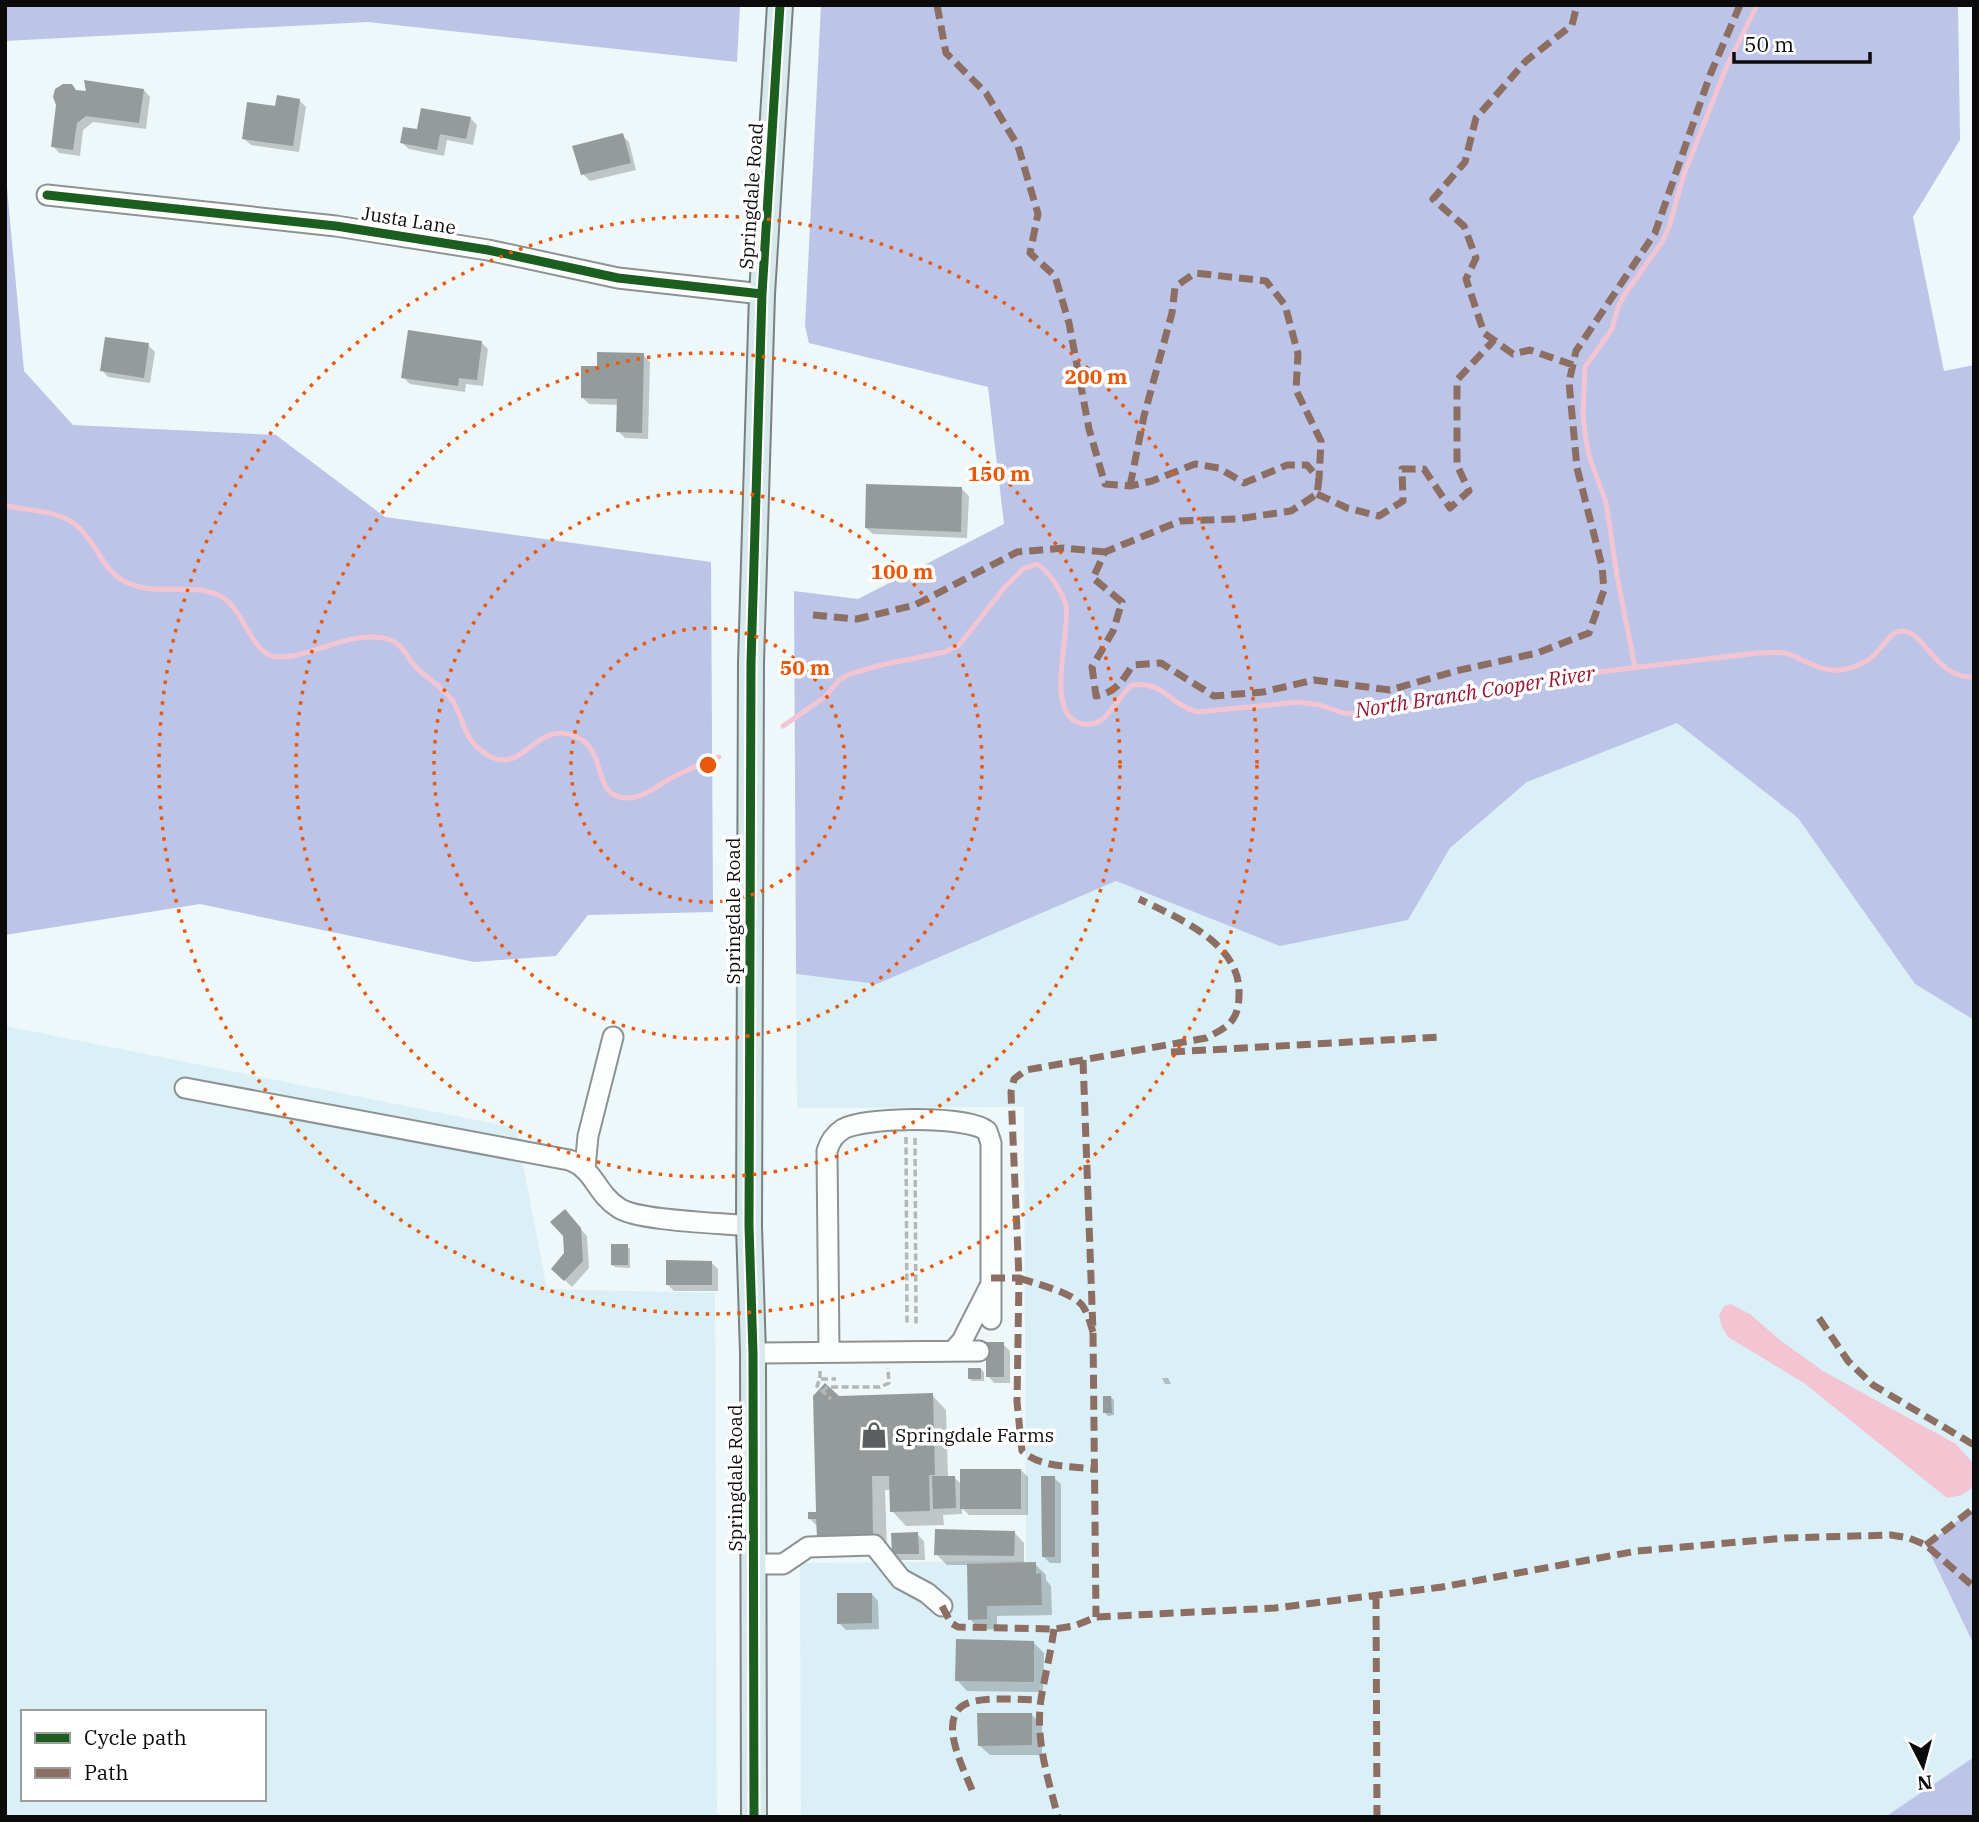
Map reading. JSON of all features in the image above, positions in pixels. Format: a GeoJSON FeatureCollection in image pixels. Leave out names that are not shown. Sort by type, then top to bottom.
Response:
{"type":"FeatureCollection","features":[{"type":"Feature","properties":{"kind":"main road","name":"Springdale Road"},"geometry":{"type":"LineString","coordinates":[[754,1817],[753,1353],[750,1226],[751,663],[762,293],[780,5]]}},
{"type":"Feature","properties":{"kind":"street","name":"Justa Lane"},"geometry":{"type":"LineString","coordinates":[[47,195],[336,226],[488,250],[618,278],[762,293]]}},
{"type":"Feature","properties":{"kind":"street"},"geometry":{"type":"LineString","coordinates":[[585,1168],[588,1136],[614,1037]]}},
{"type":"Feature","properties":{"kind":"street"},"geometry":{"type":"LineString","coordinates":[[186,1088],[569,1160],[581,1164],[600,1193],[620,1210],[644,1216],[750,1226]]}},
{"type":"Feature","properties":{"kind":"street"},"geometry":{"type":"LineString","coordinates":[[829,1352],[827,1151],[834,1136],[844,1129],[872,1121],[946,1120],[976,1125],[987,1131],[990,1143],[991,1319]]}},
{"type":"Feature","properties":{"kind":"street"},"geometry":{"type":"LineString","coordinates":[[953,1351],[962,1340],[991,1283]]}},
{"type":"Feature","properties":{"kind":"street"},"geometry":{"type":"LineString","coordinates":[[753,1353],[979,1351]]}},
{"type":"Feature","properties":{"kind":"street"},"geometry":{"type":"LineString","coordinates":[[753,1564],[783,1564],[808,1547],[873,1545],[901,1579],[927,1592],[942,1606]]}},
{"type":"Feature","properties":{"kind":"path"},"geometry":{"type":"LineString","coordinates":[[906,1130],[908,1325]]}},
{"type":"Feature","properties":{"kind":"path"},"geometry":{"type":"LineString","coordinates":[[915,1130],[916,1325]]}},
{"type":"Feature","properties":{"kind":"path"},"geometry":{"type":"LineString","coordinates":[[906,1161],[915,1161]]}},
{"type":"Feature","properties":{"kind":"path"},"geometry":{"type":"LineString","coordinates":[[907,1194],[915,1194]]}},
{"type":"Feature","properties":{"kind":"path"},"geometry":{"type":"LineString","coordinates":[[907,1226],[915,1226]]}},
{"type":"Feature","properties":{"kind":"path"},"geometry":{"type":"LineString","coordinates":[[907,1258],[916,1258]]}},
{"type":"Feature","properties":{"kind":"path"},"geometry":{"type":"LineString","coordinates":[[907,1290],[916,1290]]}},
{"type":"Feature","properties":{"kind":"path"},"geometry":{"type":"LineString","coordinates":[[820,1371],[817,1386],[831,1399]]}},
{"type":"Feature","properties":{"kind":"path"},"geometry":{"type":"LineString","coordinates":[[820,1379],[834,1379],[832,1387]]}},
{"type":"Feature","properties":{"kind":"path"},"geometry":{"type":"LineString","coordinates":[[823,1392],[827,1387],[880,1387],[888,1383]]}},
{"type":"Feature","properties":{"kind":"shaded area"},"geometry":{"type":"Polygon","coordinates":[[[5,5],[740,5],[737,62],[368,22],[5,41],[5,5]]]}},
{"type":"Feature","properties":{"kind":"shaded area"},"geometry":{"type":"Polygon","coordinates":[[[821,5],[1958,5],[1960,140],[1913,217],[1944,371],[1974,365],[1974,1020],[1915,984],[1798,818],[1677,723],[1527,782],[1450,848],[1408,920],[1280,946],[1116,881],[877,984],[796,974],[794,591],[858,599],[1004,524],[988,387],[809,343],[805,326],[821,5]]]}},
{"type":"Feature","properties":{"kind":"shaded area"},"geometry":{"type":"Polygon","coordinates":[[[5,166],[24,371],[73,425],[276,435],[385,517],[711,562],[713,912],[588,915],[556,956],[474,962],[200,904],[5,935],[5,166]]]}},
{"type":"Feature","properties":{"kind":"shaded area","name":"Springdale Farms"},"geometry":{"type":"Polygon","coordinates":[[[1677,723],[1798,818],[1915,984],[1974,1020],[1974,1508],[1926,1545],[1974,1645],[1974,1757],[1885,1817],[801,1817],[800,1563],[1026,1561],[1024,1107],[797,1108],[796,974],[877,984],[1116,881],[1280,945],[1408,920],[1450,848],[1527,782],[1677,723]]]}},
{"type":"Feature","properties":{"kind":"shaded area"},"geometry":{"type":"Polygon","coordinates":[[[5,1026],[516,1128],[547,1289],[715,1293],[717,1817],[5,1817],[5,1026]]]}},
{"type":"Feature","properties":{"kind":"shaded area"},"geometry":{"type":"Polygon","coordinates":[[[1731,1304],[1750,1314],[1823,1371],[1956,1444],[1972,1462],[1973,1487],[1962,1495],[1947,1498],[1804,1383],[1728,1337],[1719,1316],[1724,1306],[1731,1304]]]}},
{"type":"Feature","properties":{"kind":"shaded area"},"geometry":{"type":"Polygon","coordinates":[[[1974,1508],[1974,1645],[1926,1545],[1974,1508]]]}},
{"type":"Feature","properties":{"kind":"shaded area"},"geometry":{"type":"Polygon","coordinates":[[[1974,1757],[1974,1817],[1885,1817],[1974,1757]]]}},
{"type":"Feature","properties":{"kind":"building"},"geometry":{"type":"Polygon","coordinates":[[[84,80],[144,89],[139,123],[86,116],[77,123],[73,150],[51,147],[55,89],[63,84],[72,84],[76,90],[86,91],[84,80]]]}},
{"type":"Feature","properties":{"kind":"building"},"geometry":{"type":"Polygon","coordinates":[[[277,95],[300,99],[293,146],[242,139],[247,102],[275,106],[277,95]]]}},
{"type":"Feature","properties":{"kind":"building"},"geometry":{"type":"Polygon","coordinates":[[[421,108],[471,117],[466,139],[440,134],[437,150],[400,143],[403,127],[417,129],[421,108]]]}},
{"type":"Feature","properties":{"kind":"building"},"geometry":{"type":"Polygon","coordinates":[[[623,133],[631,163],[581,175],[572,146],[623,133]]]}},
{"type":"Feature","properties":{"kind":"building"},"geometry":{"type":"Polygon","coordinates":[[[408,330],[482,341],[477,380],[459,378],[458,386],[401,378],[408,330]]]}},
{"type":"Feature","properties":{"kind":"building"},"geometry":{"type":"Polygon","coordinates":[[[105,337],[149,343],[144,378],[100,371],[105,337]]]}},
{"type":"Feature","properties":{"kind":"building"},"geometry":{"type":"Polygon","coordinates":[[[597,352],[644,353],[642,433],[616,432],[617,399],[581,398],[581,366],[597,366],[597,352]]]}},
{"type":"Feature","properties":{"kind":"building"},"geometry":{"type":"Polygon","coordinates":[[[866,484],[962,487],[961,532],[865,528],[866,484]]]}},
{"type":"Feature","properties":{"kind":"building"},"geometry":{"type":"Polygon","coordinates":[[[565,1209],[581,1228],[583,1261],[564,1281],[551,1269],[564,1253],[563,1236],[550,1222],[565,1209]]]}},
{"type":"Feature","properties":{"kind":"building"},"geometry":{"type":"Polygon","coordinates":[[[611,1244],[628,1244],[628,1265],[611,1265],[611,1244]]]}},
{"type":"Feature","properties":{"kind":"building"},"geometry":{"type":"Polygon","coordinates":[[[666,1260],[712,1261],[712,1285],[666,1285],[666,1260]]]}},
{"type":"Feature","properties":{"kind":"building"},"geometry":{"type":"Polygon","coordinates":[[[986,1342],[1004,1342],[1004,1377],[986,1377],[986,1342]]]}},
{"type":"Feature","properties":{"kind":"building"},"geometry":{"type":"Polygon","coordinates":[[[968,1368],[981,1368],[981,1379],[968,1379],[968,1368]]]}},
{"type":"Feature","properties":{"kind":"building","name":"Springdale Farms"},"geometry":{"type":"Polygon","coordinates":[[[825,1383],[839,1396],[933,1393],[935,1475],[929,1475],[930,1511],[890,1512],[889,1476],[872,1476],[873,1535],[817,1537],[816,1519],[808,1519],[808,1512],[816,1512],[813,1396],[825,1383]]]}},
{"type":"Feature","properties":{"kind":"building"},"geometry":{"type":"Polygon","coordinates":[[[1103,1396],[1111,1396],[1112,1413],[1103,1413],[1103,1396]]]}},
{"type":"Feature","properties":{"kind":"building"},"geometry":{"type":"Polygon","coordinates":[[[960,1469],[1021,1469],[1021,1509],[960,1509],[960,1469]]]}},
{"type":"Feature","properties":{"kind":"building"},"geometry":{"type":"Polygon","coordinates":[[[932,1476],[955,1476],[956,1508],[933,1509],[932,1476]]]}},
{"type":"Feature","properties":{"kind":"building"},"geometry":{"type":"Polygon","coordinates":[[[1041,1476],[1055,1476],[1055,1557],[1042,1557],[1041,1476]]]}},
{"type":"Feature","properties":{"kind":"building"},"geometry":{"type":"Polygon","coordinates":[[[935,1529],[1015,1531],[1014,1556],[934,1555],[935,1529]]]}},
{"type":"Feature","properties":{"kind":"building"},"geometry":{"type":"Polygon","coordinates":[[[918,1532],[919,1554],[892,1554],[891,1533],[918,1532]]]}},
{"type":"Feature","properties":{"kind":"building"},"geometry":{"type":"Polygon","coordinates":[[[1036,1562],[1036,1574],[1041,1573],[1042,1605],[987,1606],[987,1619],[968,1620],[967,1564],[1036,1562]]]}},
{"type":"Feature","properties":{"kind":"building"},"geometry":{"type":"Polygon","coordinates":[[[837,1593],[872,1593],[872,1623],[837,1624],[837,1593]]]}},
{"type":"Feature","properties":{"kind":"building"},"geometry":{"type":"Polygon","coordinates":[[[956,1639],[1034,1641],[1034,1682],[955,1681],[956,1639]]]}},
{"type":"Feature","properties":{"kind":"building"},"geometry":{"type":"Polygon","coordinates":[[[977,1713],[1032,1713],[1032,1745],[978,1746],[977,1713]]]}},
{"type":"Feature","properties":{"kind":"waterway"},"geometry":{"type":"LineString","coordinates":[[1635,667],[1606,502],[1586,441],[1583,415],[1585,367],[1612,329],[1625,294],[1662,242],[1684,174],[1726,68],[1757,5]]}},
{"type":"Feature","properties":{"kind":"waterway","name":"North Branch Cooper River"},"geometry":{"type":"LineString","coordinates":[[5,505],[51,513],[76,525],[112,572],[128,583],[151,589],[200,590],[222,597],[236,610],[258,646],[272,656],[298,655],[360,638],[376,637],[395,642],[421,672],[450,698],[471,741],[490,756],[503,760],[514,758],[544,738],[556,733],[569,734],[582,740],[591,749],[608,790],[615,796],[628,798],[646,793],[675,776],[719,757]]}},
{"type":"Feature","properties":{"kind":"waterway","name":"North Branch Cooper River"},"geometry":{"type":"LineString","coordinates":[[783,726],[825,697],[839,680],[850,674],[945,652],[959,645],[1005,587],[1023,569],[1036,564],[1054,582],[1066,606],[1061,670],[1063,703],[1069,715],[1084,724],[1095,723],[1105,717],[1132,685],[1160,690],[1197,712],[1299,702],[1320,705],[1343,713],[1370,714],[1423,700],[1474,694],[1523,681],[1757,653],[1785,653],[1823,669],[1846,669],[1868,660],[1894,634],[1903,631],[1918,639],[1950,671],[1961,676],[1974,677]]}},
{"type":"Feature","properties":{"kind":"marked path"},"geometry":{"type":"LineString","coordinates":[[937,5],[946,53],[986,93],[1018,146],[1038,214],[1030,253],[1055,276],[1069,323],[1089,429],[1105,484],[1130,486],[1152,481],[1195,464],[1219,468],[1244,483],[1287,465],[1307,465],[1319,479],[1317,494],[1291,511],[1237,519],[1180,521],[1105,552],[1093,578],[1122,602],[1113,631],[1092,667],[1096,696],[1114,689],[1133,665],[1161,663],[1214,696],[1263,692],[1314,680],[1390,690],[1456,671],[1537,653],[1589,633],[1604,590],[1602,566],[1577,468],[1569,382],[1576,351],[1655,233],[1710,75],[1740,5]]}},
{"type":"Feature","properties":{"kind":"marked path"},"geometry":{"type":"LineString","coordinates":[[1573,365],[1530,350],[1513,354],[1484,333],[1466,279],[1476,258],[1464,226],[1433,199],[1465,162],[1476,118],[1526,61],[1572,25],[1577,5]]}},
{"type":"Feature","properties":{"kind":"marked path"},"geometry":{"type":"LineString","coordinates":[[1130,486],[1144,416],[1172,313],[1175,287],[1195,273],[1266,281],[1285,305],[1298,354],[1296,390],[1321,441],[1319,479]]}},
{"type":"Feature","properties":{"kind":"marked path"},"geometry":{"type":"LineString","coordinates":[[1317,494],[1347,508],[1379,516],[1403,501],[1402,469],[1424,469],[1450,508],[1469,491],[1457,465],[1457,380],[1494,340]]}},
{"type":"Feature","properties":{"kind":"marked path"},"geometry":{"type":"LineString","coordinates":[[813,615],[857,619],[915,605],[1017,552],[1064,548],[1105,552]]}},
{"type":"Feature","properties":{"kind":"marked path"},"geometry":{"type":"LineString","coordinates":[[1093,1332],[1086,1311],[1077,1300],[1062,1292],[1019,1278],[1011,1092],[1014,1079],[1026,1070],[1206,1038],[1231,1022],[1237,1011],[1239,994],[1237,976],[1230,960],[1219,947],[1188,924],[1139,899]]}},
{"type":"Feature","properties":{"kind":"marked path"},"geometry":{"type":"LineString","coordinates":[[1171,1052],[1440,1037]]}},
{"type":"Feature","properties":{"kind":"marked path"},"geometry":{"type":"LineString","coordinates":[[1083,1060],[1093,1332],[1096,1617]]}},
{"type":"Feature","properties":{"kind":"marked path"},"geometry":{"type":"LineString","coordinates":[[991,1278],[1019,1278],[1017,1402],[1022,1451],[1038,1461],[1094,1469]]}},
{"type":"Feature","properties":{"kind":"marked path"},"geometry":{"type":"LineString","coordinates":[[1819,1318],[1848,1361],[1873,1385],[1974,1445]]}},
{"type":"Feature","properties":{"kind":"marked path"},"geometry":{"type":"LineString","coordinates":[[1926,1545],[1974,1508]]}},
{"type":"Feature","properties":{"kind":"marked path"},"geometry":{"type":"LineString","coordinates":[[942,1606],[951,1623],[958,1627],[1054,1629],[1074,1626],[1096,1617],[1275,1608],[1442,1587],[1637,1551],[1785,1538],[1891,1535],[1926,1545],[1974,1587]]}},
{"type":"Feature","properties":{"kind":"marked path"},"geometry":{"type":"LineString","coordinates":[[1376,1595],[1377,1817]]}},
{"type":"Feature","properties":{"kind":"marked path"},"geometry":{"type":"LineString","coordinates":[[1054,1629],[1041,1699],[1040,1729],[1058,1817]]}},
{"type":"Feature","properties":{"kind":"marked path"},"geometry":{"type":"LineString","coordinates":[[972,1790],[957,1753],[953,1726],[955,1715],[962,1706],[975,1701],[1041,1700]]}},
{"type":"Feature","properties":{"kind":"cycle path"},"geometry":{"type":"LineString","coordinates":[[754,1817],[753,1353],[749,1226],[751,663],[762,294],[780,5]]}},
{"type":"Feature","properties":{"kind":"cycle path"},"geometry":{"type":"LineString","coordinates":[[47,195],[336,226],[488,250],[618,278],[762,294]]}},
{"type":"Feature","properties":{"kind":"place","name":"Springdale Farms"},"geometry":{"type":"Point","coordinates":[874,1435]}}]}
